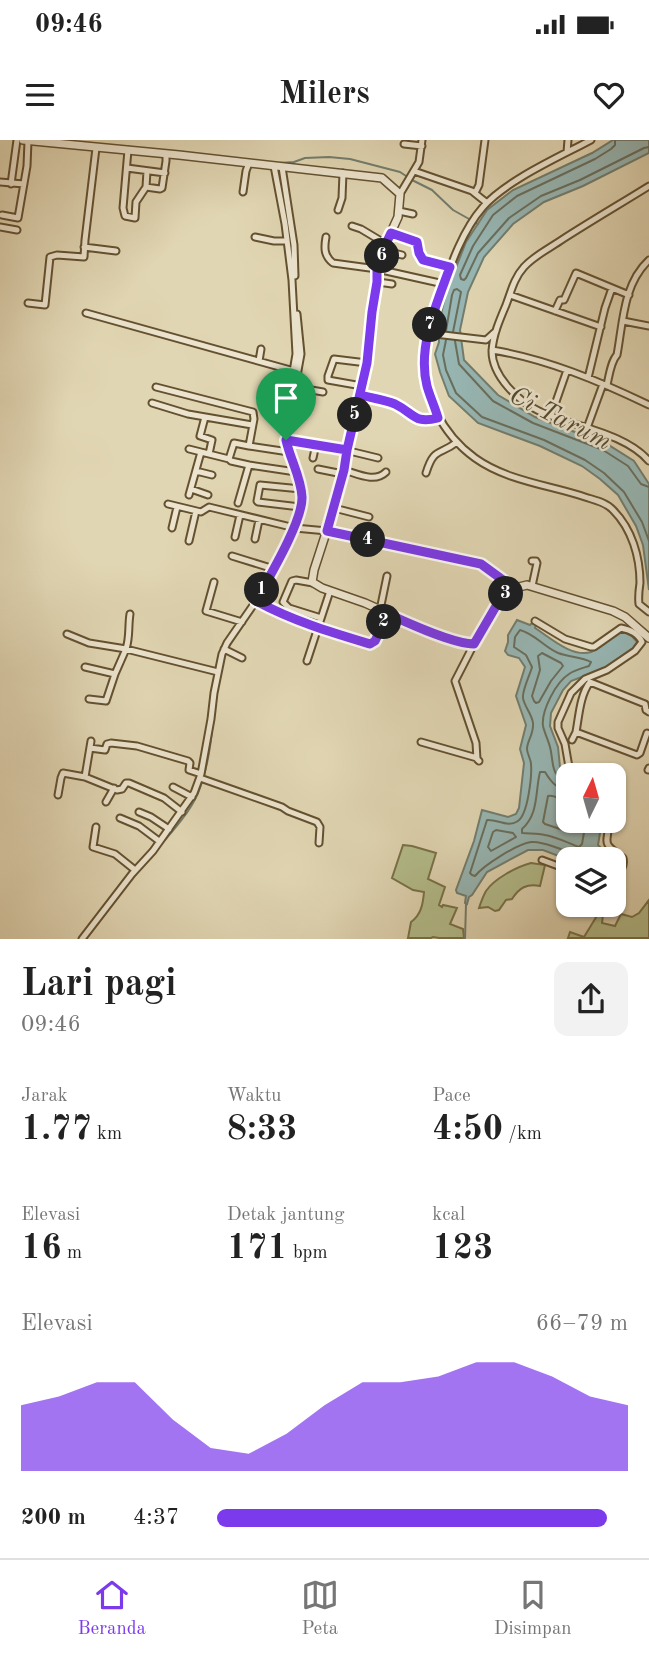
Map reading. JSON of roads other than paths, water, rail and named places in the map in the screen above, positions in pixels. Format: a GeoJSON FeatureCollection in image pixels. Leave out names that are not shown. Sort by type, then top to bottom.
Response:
{"type":"FeatureCollection","features":[{"type":"Feature","properties":{"kind":"street"},"geometry":{"type":"LineString","coordinates":[[11,184],[17,140]]}},
{"type":"Feature","properties":{"kind":"street"},"geometry":{"type":"LineString","coordinates":[[23,140],[380,176],[400,194]]}},
{"type":"Feature","properties":{"kind":"street"},"geometry":{"type":"LineString","coordinates":[[475,193],[480,185],[485,140]]}},
{"type":"Feature","properties":{"kind":"street"},"geometry":{"type":"LineString","coordinates":[[568,140],[568,152]]}},
{"type":"Feature","properties":{"kind":"street"},"geometry":{"type":"LineString","coordinates":[[591,140],[518,179],[487,203],[473,221],[450,267],[431,323],[424,355],[426,379],[438,418],[457,442],[476,459],[518,478],[569,492],[613,509],[636,549],[640,581],[639,604],[649,612]]}},
{"type":"Feature","properties":{"kind":"street"},"geometry":{"type":"LineString","coordinates":[[0,227],[16,232],[34,141]]}},
{"type":"Feature","properties":{"kind":"street"},"geometry":{"type":"LineString","coordinates":[[313,583],[312,576],[344,472],[367,363],[377,269],[399,211],[400,194],[420,158],[422,143],[404,144]]}},
{"type":"Feature","properties":{"kind":"street"},"geometry":{"type":"LineString","coordinates":[[28,303],[45,305],[50,257],[84,257],[96,148]]}},
{"type":"Feature","properties":{"kind":"street"},"geometry":{"type":"LineString","coordinates":[[128,150],[124,215],[135,218],[136,202],[146,187],[147,171]]}},
{"type":"Feature","properties":{"kind":"street"},"geometry":{"type":"LineString","coordinates":[[146,187],[162,188],[166,154]]}},
{"type":"Feature","properties":{"kind":"street"},"geometry":{"type":"LineString","coordinates":[[243,192],[249,163]]}},
{"type":"Feature","properties":{"kind":"street"},"geometry":{"type":"LineString","coordinates":[[14,165],[27,166]]}},
{"type":"Feature","properties":{"kind":"street"},"geometry":{"type":"LineString","coordinates":[[277,166],[292,280],[296,354],[293,387]]}},
{"type":"Feature","properties":{"kind":"street"},"geometry":{"type":"LineString","coordinates":[[82,939],[135,870],[150,855],[192,797],[202,777],[218,672],[226,650],[257,602],[296,528],[302,499],[289,452],[287,407],[301,354],[296,311],[294,245],[277,166]]}},
{"type":"Feature","properties":{"kind":"street"},"geometry":{"type":"LineString","coordinates":[[127,168],[165,173]]}},
{"type":"Feature","properties":{"kind":"street"},"geometry":{"type":"LineString","coordinates":[[414,171],[475,193],[487,203]]}},
{"type":"Feature","properties":{"kind":"street"},"geometry":{"type":"LineString","coordinates":[[338,211],[342,198],[343,173]]}},
{"type":"Feature","properties":{"kind":"street"},"geometry":{"type":"LineString","coordinates":[[0,182],[24,184]]}},
{"type":"Feature","properties":{"kind":"street"},"geometry":{"type":"LineString","coordinates":[[492,351],[496,331],[519,274],[535,258],[649,186]]}},
{"type":"Feature","properties":{"kind":"street"},"geometry":{"type":"LineString","coordinates":[[399,211],[413,214]]}},
{"type":"Feature","properties":{"kind":"street"},"geometry":{"type":"LineString","coordinates":[[2,215],[18,218]]}},
{"type":"Feature","properties":{"kind":"street"},"geometry":{"type":"LineString","coordinates":[[352,226],[372,234],[384,247],[402,255]]}},
{"type":"Feature","properties":{"kind":"street"},"geometry":{"type":"LineString","coordinates":[[391,233],[417,242],[423,260],[450,267]]}},
{"type":"Feature","properties":{"kind":"street"},"geometry":{"type":"LineString","coordinates":[[255,236],[287,241]]}},
{"type":"Feature","properties":{"kind":"street"},"geometry":{"type":"LineString","coordinates":[[326,237],[324,251],[333,263],[377,269],[444,284]]}},
{"type":"Feature","properties":{"kind":"street"},"geometry":{"type":"LineString","coordinates":[[84,247],[116,251]]}},
{"type":"Feature","properties":{"kind":"street"},"geometry":{"type":"LineString","coordinates":[[587,428],[617,355],[624,308],[637,272],[649,260]]}},
{"type":"Feature","properties":{"kind":"street"},"geometry":{"type":"LineString","coordinates":[[555,311],[559,302],[564,300],[576,272],[629,295]]}},
{"type":"Feature","properties":{"kind":"street"},"geometry":{"type":"LineString","coordinates":[[377,282],[392,284]]}},
{"type":"Feature","properties":{"kind":"street"},"geometry":{"type":"LineString","coordinates":[[588,378],[612,288]]}},
{"type":"Feature","properties":{"kind":"street"},"geometry":{"type":"LineString","coordinates":[[510,295],[601,327]]}},
{"type":"Feature","properties":{"kind":"street"},"geometry":{"type":"LineString","coordinates":[[86,313],[293,371]]}},
{"type":"Feature","properties":{"kind":"street"},"geometry":{"type":"LineString","coordinates":[[623,321],[649,326]]}},
{"type":"Feature","properties":{"kind":"street"},"geometry":{"type":"LineString","coordinates":[[431,323],[435,334]]}},
{"type":"Feature","properties":{"kind":"street"},"geometry":{"type":"LineString","coordinates":[[435,334],[486,340],[496,331]]}},
{"type":"Feature","properties":{"kind":"street"},"geometry":{"type":"LineString","coordinates":[[426,344],[435,334]]}},
{"type":"Feature","properties":{"kind":"street"},"geometry":{"type":"LineString","coordinates":[[486,340],[497,369],[510,389],[537,410],[637,449],[649,461]]}},
{"type":"Feature","properties":{"kind":"street"},"geometry":{"type":"LineString","coordinates":[[259,361],[261,349]]}},
{"type":"Feature","properties":{"kind":"street"},"geometry":{"type":"LineString","coordinates":[[492,351],[522,355],[567,370],[649,405]]}},
{"type":"Feature","properties":{"kind":"street"},"geometry":{"type":"LineString","coordinates":[[362,386],[328,380],[328,376],[334,359],[367,363]]}},
{"type":"Feature","properties":{"kind":"street"},"geometry":{"type":"LineString","coordinates":[[551,416],[567,370]]}},
{"type":"Feature","properties":{"kind":"street"},"geometry":{"type":"LineString","coordinates":[[156,387],[251,411],[254,414],[249,446]]}},
{"type":"Feature","properties":{"kind":"street"},"geometry":{"type":"LineString","coordinates":[[293,387],[323,392]]}},
{"type":"Feature","properties":{"kind":"street"},"geometry":{"type":"LineString","coordinates":[[360,395],[395,404],[420,420],[438,418]]}},
{"type":"Feature","properties":{"kind":"street"},"geometry":{"type":"LineString","coordinates":[[152,403],[205,417],[252,425]]}},
{"type":"Feature","properties":{"kind":"street"},"geometry":{"type":"LineString","coordinates":[[205,417],[200,436],[212,440],[209,454]]}},
{"type":"Feature","properties":{"kind":"street"},"geometry":{"type":"LineString","coordinates":[[288,440],[378,458]]}},
{"type":"Feature","properties":{"kind":"street"},"geometry":{"type":"LineString","coordinates":[[426,473],[434,454],[457,442]]}},
{"type":"Feature","properties":{"kind":"street"},"geometry":{"type":"LineString","coordinates":[[229,459],[234,443],[289,452]]}},
{"type":"Feature","properties":{"kind":"street"},"geometry":{"type":"LineString","coordinates":[[313,458],[316,444]]}},
{"type":"Feature","properties":{"kind":"street"},"geometry":{"type":"LineString","coordinates":[[189,449],[233,462],[296,472]]}},
{"type":"Feature","properties":{"kind":"street"},"geometry":{"type":"LineString","coordinates":[[201,452],[190,492],[208,495]]}},
{"type":"Feature","properties":{"kind":"street"},"geometry":{"type":"LineString","coordinates":[[238,503],[249,465]]}},
{"type":"Feature","properties":{"kind":"street"},"geometry":{"type":"LineString","coordinates":[[318,469],[371,477],[382,476],[386,472]]}},
{"type":"Feature","properties":{"kind":"street"},"geometry":{"type":"LineString","coordinates":[[196,471],[212,475]]}},
{"type":"Feature","properties":{"kind":"street"},"geometry":{"type":"LineString","coordinates":[[300,489],[260,485],[257,501],[300,507]]}},
{"type":"Feature","properties":{"kind":"street"},"geometry":{"type":"LineString","coordinates":[[168,504],[202,512],[209,506],[296,528],[327,531],[481,564],[511,589]]}},
{"type":"Feature","properties":{"kind":"street"},"geometry":{"type":"LineString","coordinates":[[172,528],[177,507]]}},
{"type":"Feature","properties":{"kind":"street"},"geometry":{"type":"LineString","coordinates":[[334,508],[369,517]]}},
{"type":"Feature","properties":{"kind":"street"},"geometry":{"type":"LineString","coordinates":[[188,541],[196,511]]}},
{"type":"Feature","properties":{"kind":"street"},"geometry":{"type":"LineString","coordinates":[[235,537],[240,515]]}},
{"type":"Feature","properties":{"kind":"street"},"geometry":{"type":"LineString","coordinates":[[255,539],[259,520]]}},
{"type":"Feature","properties":{"kind":"street"},"geometry":{"type":"LineString","coordinates":[[232,555],[274,569]]}},
{"type":"Feature","properties":{"kind":"street"},"geometry":{"type":"LineString","coordinates":[[532,586],[537,565],[536,561],[533,561]]}},
{"type":"Feature","properties":{"kind":"street"},"geometry":{"type":"LineString","coordinates":[[257,602],[318,629],[370,644],[375,641],[384,612],[387,576]]}},
{"type":"Feature","properties":{"kind":"street"},"geometry":{"type":"LineString","coordinates":[[321,618],[289,608],[283,602],[292,581],[313,583],[430,632],[466,644],[474,644]]}},
{"type":"Feature","properties":{"kind":"street"},"geometry":{"type":"LineString","coordinates":[[204,619],[214,582]]}},
{"type":"Feature","properties":{"kind":"street"},"geometry":{"type":"LineString","coordinates":[[421,742],[478,760],[476,743],[455,682],[499,601],[511,589],[532,586],[612,611],[625,617],[649,638]]}},
{"type":"Feature","properties":{"kind":"street"},"geometry":{"type":"LineString","coordinates":[[307,661],[330,591]]}},
{"type":"Feature","properties":{"kind":"street"},"geometry":{"type":"LineString","coordinates":[[284,615],[289,608]]}},
{"type":"Feature","properties":{"kind":"street"},"geometry":{"type":"LineString","coordinates":[[206,611],[242,622]]}},
{"type":"Feature","properties":{"kind":"street"},"geometry":{"type":"LineString","coordinates":[[89,699],[106,701],[126,649],[130,614]]}},
{"type":"Feature","properties":{"kind":"street"},"geometry":{"type":"LineString","coordinates":[[535,621],[565,639],[591,647],[621,628],[632,631],[642,642],[635,651],[607,670],[585,679],[571,693],[558,722],[568,763]]}},
{"type":"Feature","properties":{"kind":"street"},"geometry":{"type":"LineString","coordinates":[[67,634],[89,643],[126,649],[218,672]]}},
{"type":"Feature","properties":{"kind":"street"},"geometry":{"type":"LineString","coordinates":[[226,650],[242,658]]}},
{"type":"Feature","properties":{"kind":"street"},"geometry":{"type":"LineString","coordinates":[[85,667],[115,674]]}},
{"type":"Feature","properties":{"kind":"street"},"geometry":{"type":"LineString","coordinates":[[572,740],[590,682],[645,704],[649,712]]}},
{"type":"Feature","properties":{"kind":"street"},"geometry":{"type":"LineString","coordinates":[[576,732],[636,755],[639,754],[647,733]]}},
{"type":"Feature","properties":{"kind":"street"},"geometry":{"type":"LineString","coordinates":[[85,777],[91,744],[105,750],[107,744],[111,743],[137,746],[188,761],[189,770],[202,777],[317,822],[320,826],[318,843]]}},
{"type":"Feature","properties":{"kind":"street"},"geometry":{"type":"LineString","coordinates":[[58,794],[63,773],[85,777],[114,788],[122,789],[129,783],[164,798],[182,812]]}},
{"type":"Feature","properties":{"kind":"street"},"geometry":{"type":"LineString","coordinates":[[106,802],[114,788]]}},
{"type":"Feature","properties":{"kind":"street"},"geometry":{"type":"LineString","coordinates":[[173,788],[192,797]]}},
{"type":"Feature","properties":{"kind":"street"},"geometry":{"type":"LineString","coordinates":[[139,812],[169,829]]}},
{"type":"Feature","properties":{"kind":"street"},"geometry":{"type":"LineString","coordinates":[[120,818],[139,826],[159,841]]}},
{"type":"Feature","properties":{"kind":"street"},"geometry":{"type":"LineString","coordinates":[[96,827],[93,847],[115,854],[135,870]]}},
{"type":"Feature","properties":{"kind":"street"},"geometry":{"type":"LineString","coordinates":[[541,860],[556,865]]}},
{"type":"Feature","properties":{"kind":"water"},"geometry":{"type":"Polygon","coordinates":[[[613,140],[649,140],[649,153],[544,202],[513,224],[484,257],[468,292],[460,330],[464,360],[498,395],[535,417],[607,444],[634,461],[649,484],[649,590],[643,545],[636,526],[618,495],[582,466],[540,446],[478,423],[449,396],[435,354],[446,293],[466,242],[487,210],[513,190],[592,153],[613,140]]]}},
{"type":"Feature","properties":{"kind":"water"},"geometry":{"type":"Polygon","coordinates":[[[517,620],[536,625],[535,628],[554,641],[576,652],[591,652],[620,632],[628,633],[637,642],[633,648],[605,668],[571,681],[551,713],[550,726],[558,747],[560,763],[556,763],[556,833],[600,833],[600,847],[556,847],[556,855],[543,850],[528,850],[487,872],[467,904],[466,896],[456,890],[482,810],[508,817],[516,814],[519,808],[524,763],[520,749],[526,725],[516,696],[525,667],[519,658],[508,655],[505,651],[508,635],[517,620]]]}},
{"type":"Feature","properties":{"kind":"waterway"},"geometry":{"type":"LineString","coordinates":[[279,163],[329,157],[350,159],[400,172],[432,190],[453,210],[478,224]]}},
{"type":"Feature","properties":{"kind":"waterway"},"geometry":{"type":"LineString","coordinates":[[278,170],[280,185]]}},
{"type":"Feature","properties":{"kind":"waterway"},"geometry":{"type":"LineString","coordinates":[[289,420],[289,438]]}},
{"type":"Feature","properties":{"kind":"waterway"},"geometry":{"type":"LineString","coordinates":[[290,444],[301,479]]}},
{"type":"Feature","properties":{"kind":"waterway"},"geometry":{"type":"LineString","coordinates":[[266,589],[295,532]]}},
{"type":"Feature","properties":{"kind":"waterway"},"geometry":{"type":"LineString","coordinates":[[228,648],[254,609]]}},
{"type":"Feature","properties":{"kind":"waterway"},"geometry":{"type":"LineString","coordinates":[[158,848],[195,800],[204,776],[213,721]]}},
{"type":"Feature","properties":{"kind":"waterway"},"geometry":{"type":"LineString","coordinates":[[124,888],[143,866]]}},
{"type":"Feature","properties":{"kind":"waterway"},"geometry":{"type":"LineString","coordinates":[[465,939],[466,904]]}},
{"type":"Feature","properties":{"kind":"water label","name":"Ci Tarum"},"geometry":{"type":"Point","coordinates":[560,419]}}]}
